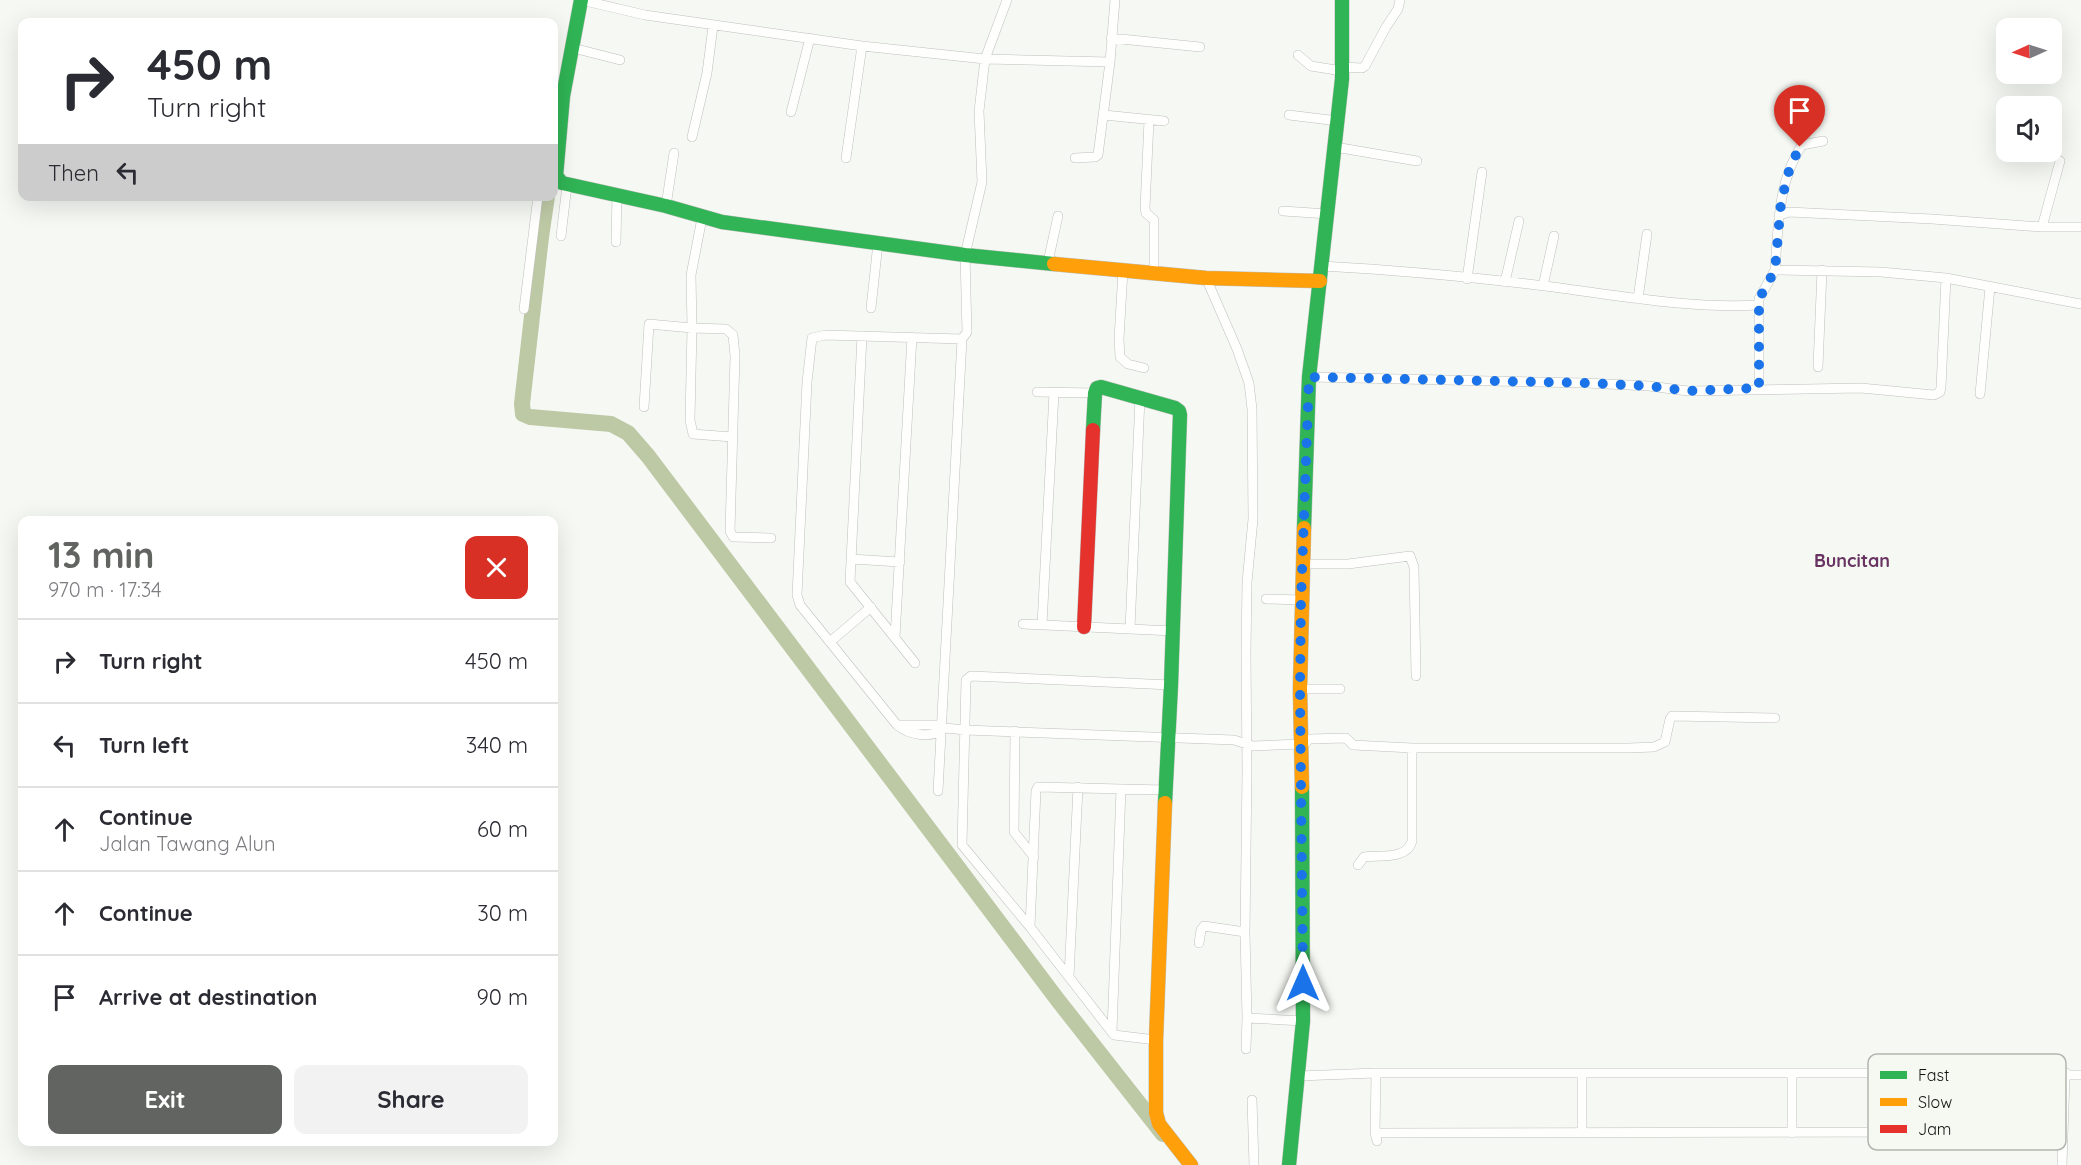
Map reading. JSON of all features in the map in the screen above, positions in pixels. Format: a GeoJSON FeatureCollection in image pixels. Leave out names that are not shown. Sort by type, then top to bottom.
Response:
{"type":"FeatureCollection","features":[{"type":"Feature","properties":{"kind":"street"},"geometry":{"type":"LineString","coordinates":[[561,236],[559,179],[563,96],[581,0],[645,15],[862,46],[990,59],[1110,62]]}},
{"type":"Feature","properties":{"kind":"street"},"geometry":{"type":"LineString","coordinates":[[1007,0],[990,59],[979,111],[982,182],[971,255],[967,332],[962,339],[950,729],[962,845],[1112,1032],[1117,1036],[1156,1040]]}},
{"type":"Feature","properties":{"kind":"street"},"geometry":{"type":"LineString","coordinates":[[1075,158],[1098,155],[1110,62],[1114,0]]}},
{"type":"Feature","properties":{"kind":"street"},"geometry":{"type":"LineString","coordinates":[[1289,1165],[1302,1076],[1301,744],[1306,689],[1301,600],[1309,377],[1338,121],[1342,69],[1342,0]]}},
{"type":"Feature","properties":{"kind":"street"},"geometry":{"type":"LineString","coordinates":[[1298,55],[1311,66],[1362,68],[1398,9],[1400,0]]}},
{"type":"Feature","properties":{"kind":"street"},"geometry":{"type":"LineString","coordinates":[[692,137],[706,73],[713,26]]}},
{"type":"Feature","properties":{"kind":"street"},"geometry":{"type":"LineString","coordinates":[[791,112],[810,38]]}},
{"type":"Feature","properties":{"kind":"street"},"geometry":{"type":"LineString","coordinates":[[1111,38],[1200,47]]}},
{"type":"Feature","properties":{"kind":"street"},"geometry":{"type":"LineString","coordinates":[[846,158],[862,46]]}},
{"type":"Feature","properties":{"kind":"street"},"geometry":{"type":"LineString","coordinates":[[573,48],[621,60]]}},
{"type":"Feature","properties":{"kind":"street"},"geometry":{"type":"LineString","coordinates":[[1104,114],[1164,121]]}},
{"type":"Feature","properties":{"kind":"street"},"geometry":{"type":"LineString","coordinates":[[1289,115],[1338,121]]}},
{"type":"Feature","properties":{"kind":"street"},"geometry":{"type":"LineString","coordinates":[[1149,120],[1145,208],[1146,213],[1154,220],[1154,273]]}},
{"type":"Feature","properties":{"kind":"street"},"geometry":{"type":"LineString","coordinates":[[1759,388],[1758,305],[1775,270],[1781,202],[1790,167],[1805,144],[1823,141]]}},
{"type":"Feature","properties":{"kind":"street"},"geometry":{"type":"LineString","coordinates":[[1335,147],[1417,161]]}},
{"type":"Feature","properties":{"kind":"street"},"geometry":{"type":"LineString","coordinates":[[666,206],[674,153]]}},
{"type":"Feature","properties":{"kind":"street"},"geometry":{"type":"LineString","coordinates":[[2042,227],[2060,162]]}},
{"type":"Feature","properties":{"kind":"street"},"geometry":{"type":"LineString","coordinates":[[1467,279],[1482,172]]}},
{"type":"Feature","properties":{"kind":"street"},"geometry":{"type":"LineString","coordinates":[[559,179],[666,206],[702,218],[878,243],[971,255],[1211,278],[1320,281]]}},
{"type":"Feature","properties":{"kind":"street"},"geometry":{"type":"LineString","coordinates":[[615,242],[617,194]]}},
{"type":"Feature","properties":{"kind":"street"},"geometry":{"type":"LineString","coordinates":[[524,309],[537,201]]}},
{"type":"Feature","properties":{"kind":"street"},"geometry":{"type":"LineString","coordinates":[[1283,211],[1328,214]]}},
{"type":"Feature","properties":{"kind":"street"},"geometry":{"type":"LineString","coordinates":[[1780,215],[1789,212],[2042,227],[2081,227]]}},
{"type":"Feature","properties":{"kind":"street"},"geometry":{"type":"LineString","coordinates":[[1048,262],[1058,216]]}},
{"type":"Feature","properties":{"kind":"street"},"geometry":{"type":"LineString","coordinates":[[702,218],[691,275],[690,420],[693,434],[732,437]]}},
{"type":"Feature","properties":{"kind":"street"},"geometry":{"type":"LineString","coordinates":[[1505,282],[1519,221]]}},
{"type":"Feature","properties":{"kind":"street"},"geometry":{"type":"LineString","coordinates":[[1638,299],[1647,234]]}},
{"type":"Feature","properties":{"kind":"street"},"geometry":{"type":"LineString","coordinates":[[1543,286],[1554,236]]}},
{"type":"Feature","properties":{"kind":"street"},"geometry":{"type":"LineString","coordinates":[[872,308],[878,243]]}},
{"type":"Feature","properties":{"kind":"street"},"geometry":{"type":"LineString","coordinates":[[1322,266],[1421,272],[1638,299],[1724,307],[1758,305]]}},
{"type":"Feature","properties":{"kind":"street"},"geometry":{"type":"LineString","coordinates":[[1123,270],[1119,349],[1122,361],[1144,368]]}},
{"type":"Feature","properties":{"kind":"street"},"geometry":{"type":"LineString","coordinates":[[1775,270],[1881,272],[1946,278],[2081,304]]}},
{"type":"Feature","properties":{"kind":"street"},"geometry":{"type":"LineString","coordinates":[[1818,367],[1822,270]]}},
{"type":"Feature","properties":{"kind":"street"},"geometry":{"type":"LineString","coordinates":[[1211,278],[1248,383],[1252,409],[1253,519],[1247,582],[1246,1049]]}},
{"type":"Feature","properties":{"kind":"street"},"geometry":{"type":"LineString","coordinates":[[1309,377],[1586,383],[1649,386],[1688,391],[1860,388],[1937,394],[1941,387],[1946,278]]}},
{"type":"Feature","properties":{"kind":"street"},"geometry":{"type":"LineString","coordinates":[[1980,394],[1990,287]]}},
{"type":"Feature","properties":{"kind":"street"},"geometry":{"type":"LineString","coordinates":[[644,407],[649,324],[726,329],[733,335],[735,356],[730,531],[733,537],[771,538]]}},
{"type":"Feature","properties":{"kind":"street"},"geometry":{"type":"LineString","coordinates":[[962,339],[816,336],[810,342],[797,595],[800,605],[897,725],[950,729],[1168,736],[1233,740],[1260,746],[1305,744],[1309,739],[1346,738],[1353,745],[1412,748],[1654,747],[1665,742],[1672,716],[1775,718]]}},
{"type":"Feature","properties":{"kind":"street"},"geometry":{"type":"LineString","coordinates":[[862,336],[850,584],[915,663]]}},
{"type":"Feature","properties":{"kind":"street"},"geometry":{"type":"LineString","coordinates":[[895,637],[912,337]]}},
{"type":"Feature","properties":{"kind":"street"},"geometry":{"type":"LineString","coordinates":[[1084,627],[1095,393],[1097,388],[1101,387],[1175,408],[1180,415],[1172,685],[1165,790],[1156,1040],[1156,1113],[1167,1135],[1191,1165]]}},
{"type":"Feature","properties":{"kind":"street"},"geometry":{"type":"LineString","coordinates":[[1037,392],[1095,393]]}},
{"type":"Feature","properties":{"kind":"street"},"geometry":{"type":"LineString","coordinates":[[1042,625],[1054,393]]}},
{"type":"Feature","properties":{"kind":"street"},"geometry":{"type":"LineString","coordinates":[[1130,629],[1140,398]]}},
{"type":"Feature","properties":{"kind":"street"},"geometry":{"type":"LineString","coordinates":[[1302,564],[1347,564],[1410,556],[1414,567],[1416,676]]}},
{"type":"Feature","properties":{"kind":"street"},"geometry":{"type":"LineString","coordinates":[[851,558],[900,562]]}},
{"type":"Feature","properties":{"kind":"street"},"geometry":{"type":"LineString","coordinates":[[1266,599],[1301,600]]}},
{"type":"Feature","properties":{"kind":"street"},"geometry":{"type":"LineString","coordinates":[[831,641],[871,607]]}},
{"type":"Feature","properties":{"kind":"street"},"geometry":{"type":"LineString","coordinates":[[1023,624],[1173,631]]}},
{"type":"Feature","properties":{"kind":"street"},"geometry":{"type":"LineString","coordinates":[[938,791],[950,729],[966,680],[971,676],[1172,685]]}},
{"type":"Feature","properties":{"kind":"street"},"geometry":{"type":"LineString","coordinates":[[1306,689],[1340,689]]}},
{"type":"Feature","properties":{"kind":"street"},"geometry":{"type":"LineString","coordinates":[[1015,731],[1014,832],[1034,857]]}},
{"type":"Feature","properties":{"kind":"street"},"geometry":{"type":"LineString","coordinates":[[1358,865],[1364,857],[1402,853],[1410,847],[1412,841],[1412,748]]}},
{"type":"Feature","properties":{"kind":"street"},"geometry":{"type":"LineString","coordinates":[[1030,927],[1038,787],[1165,790]]}},
{"type":"Feature","properties":{"kind":"street"},"geometry":{"type":"LineString","coordinates":[[1070,977],[1078,787]]}},
{"type":"Feature","properties":{"kind":"street"},"geometry":{"type":"LineString","coordinates":[[1112,1032],[1121,789]]}},
{"type":"Feature","properties":{"kind":"street"},"geometry":{"type":"LineString","coordinates":[[1199,943],[1204,926],[1245,933]]}},
{"type":"Feature","properties":{"kind":"street"},"geometry":{"type":"LineString","coordinates":[[1247,1018],[1303,1021]]}},
{"type":"Feature","properties":{"kind":"street"},"geometry":{"type":"LineString","coordinates":[[1302,1076],[1376,1073],[1868,1073]]}},
{"type":"Feature","properties":{"kind":"street"},"geometry":{"type":"LineString","coordinates":[[1376,1073],[1376,1137],[1582,1133],[1868,1133]]}},
{"type":"Feature","properties":{"kind":"street"},"geometry":{"type":"LineString","coordinates":[[1582,1073],[1582,1133]]}},
{"type":"Feature","properties":{"kind":"street"},"geometry":{"type":"LineString","coordinates":[[1792,1073],[1792,1133]]}},
{"type":"Feature","properties":{"kind":"street"},"geometry":{"type":"LineString","coordinates":[[2066,1075],[2081,1075]]}},
{"type":"Feature","properties":{"kind":"street"},"geometry":{"type":"LineString","coordinates":[[1252,1100],[1254,1165]]}},
{"type":"Feature","properties":{"kind":"street"},"geometry":{"type":"LineString","coordinates":[[2062,1165],[2063,1150]]}},
{"type":"Feature","properties":{"kind":"waterway"},"geometry":{"type":"LineString","coordinates":[[546,201],[522,404],[523,414],[530,417],[611,424],[628,433],[648,456],[1057,999],[1163,1134]]}},
{"type":"Feature","properties":{"kind":"traffic: fast"},"geometry":{"type":"LineString","coordinates":[[558,153],[563,96],[581,0]]}},
{"type":"Feature","properties":{"kind":"traffic: fast"},"geometry":{"type":"LineString","coordinates":[[1304,528],[1309,377],[1342,79],[1342,0]]}},
{"type":"Feature","properties":{"kind":"traffic: fast"},"geometry":{"type":"LineString","coordinates":[[558,178],[562,183],[666,206],[722,222],[965,255],[1054,264]]}},
{"type":"Feature","properties":{"kind":"traffic: fast"},"geometry":{"type":"LineString","coordinates":[[1093,430],[1095,393],[1097,388],[1101,387],[1175,408],[1180,415],[1165,803]]}},
{"type":"Feature","properties":{"kind":"traffic: fast"},"geometry":{"type":"LineString","coordinates":[[1289,1165],[1303,1021],[1302,787]]}},
{"type":"Feature","properties":{"kind":"traffic: slow"},"geometry":{"type":"LineString","coordinates":[[1054,264],[1206,278],[1320,281]]}},
{"type":"Feature","properties":{"kind":"traffic: slow"},"geometry":{"type":"LineString","coordinates":[[1302,787],[1300,689],[1304,528]]}},
{"type":"Feature","properties":{"kind":"traffic: slow"},"geometry":{"type":"LineString","coordinates":[[1165,803],[1156,1040],[1156,1113],[1159,1124],[1191,1165]]}},
{"type":"Feature","properties":{"kind":"traffic: jam"},"geometry":{"type":"LineString","coordinates":[[1084,627],[1093,430]]}},
{"type":"Feature","properties":{"kind":"district","name":"Buncitan"},"geometry":{"type":"Point","coordinates":[1852,560]}},
{"type":"Feature","properties":{"kind":"route"},"geometry":{"type":"LineString","coordinates":[[1303,983],[1300,689],[1309,377],[1586,383],[1649,386],[1688,391],[1759,388],[1759,299],[1775,270],[1781,202],[1790,167],[1800,147]]}}]}
